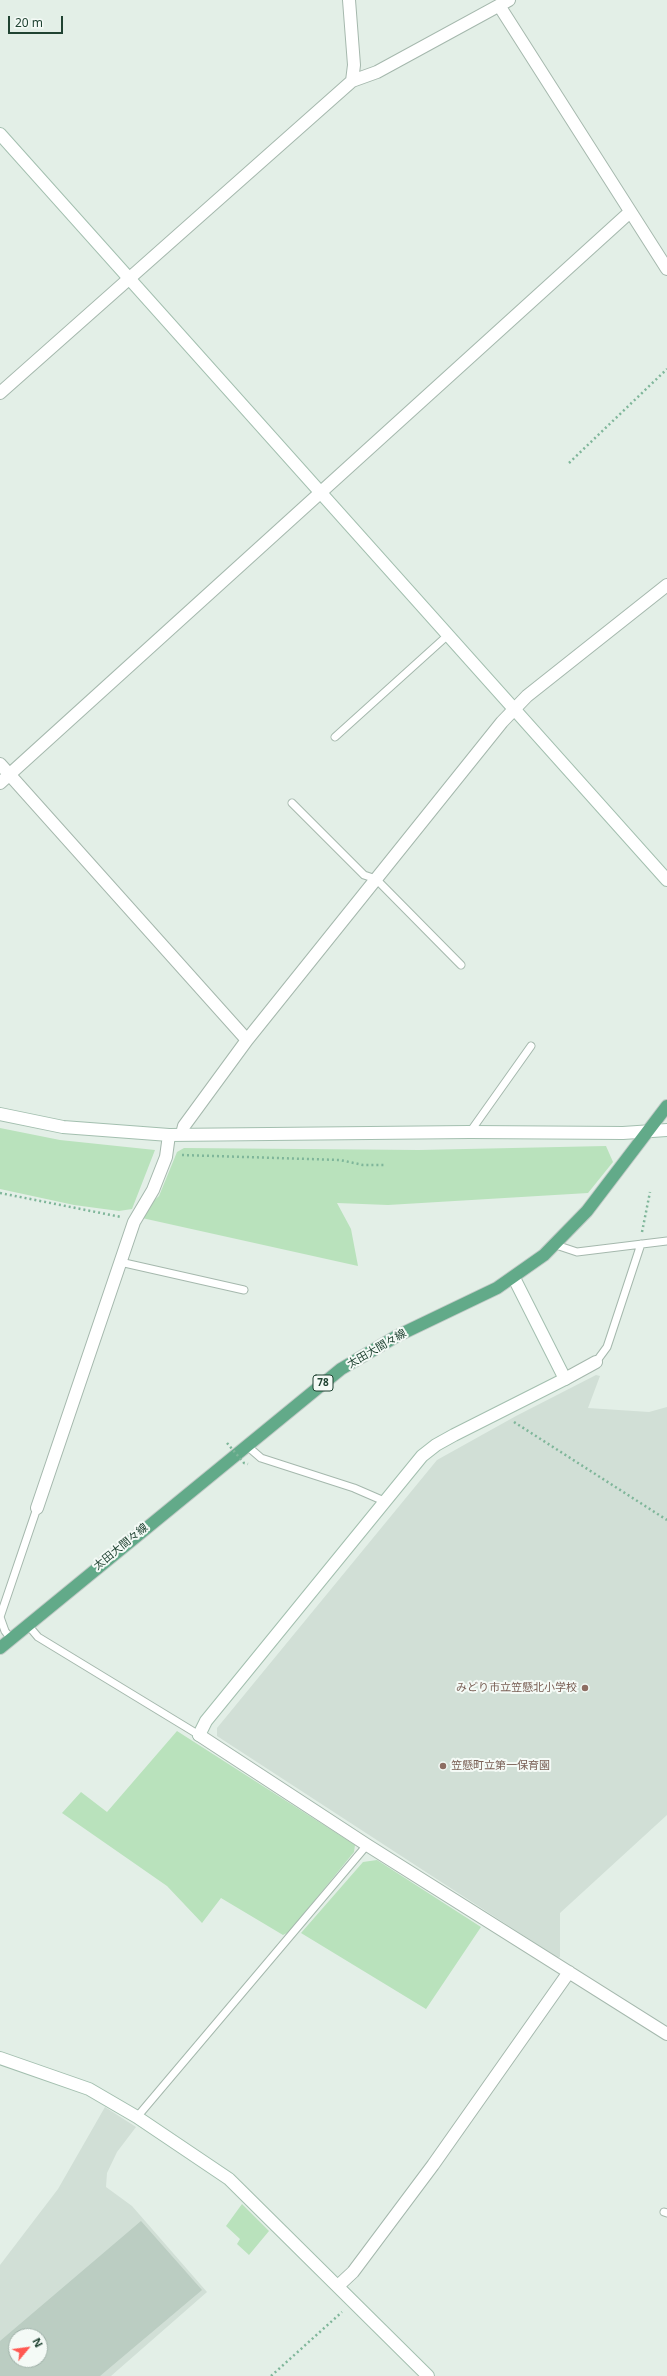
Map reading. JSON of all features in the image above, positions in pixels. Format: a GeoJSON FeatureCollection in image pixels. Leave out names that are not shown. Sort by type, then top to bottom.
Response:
{"type":"FeatureCollection","features":[{"type":"Feature","properties":{"kind":"main road","name":"太田大間々線"},"geometry":{"type":"LineString","coordinates":[[0,1648],[27,1624],[321,1384],[370,1351],[514,1278],[556,1245],[587,1211],[649,1132],[667,1106]]}},
{"type":"Feature","properties":{"kind":"street"},"geometry":{"type":"LineString","coordinates":[[349,0],[354,65],[352,81]]}},
{"type":"Feature","properties":{"kind":"street"},"geometry":{"type":"LineString","coordinates":[[0,393],[352,81],[377,72],[504,3],[630,212],[667,269]]}},
{"type":"Feature","properties":{"kind":"street"},"geometry":{"type":"LineString","coordinates":[[0,134],[128,279],[320,491],[667,880]]}},
{"type":"Feature","properties":{"kind":"street"},"geometry":{"type":"LineString","coordinates":[[0,783],[8,773],[630,212]]}},
{"type":"Feature","properties":{"kind":"street"},"geometry":{"type":"LineString","coordinates":[[182,1134],[184,1126],[247,1040],[502,722],[527,696],[667,585]]}},
{"type":"Feature","properties":{"kind":"street"},"geometry":{"type":"LineString","coordinates":[[0,764],[247,1040]]}},
{"type":"Feature","properties":{"kind":"street"},"geometry":{"type":"LineString","coordinates":[[0,1114],[63,1127],[169,1135],[649,1132],[667,1130]]}},
{"type":"Feature","properties":{"kind":"street"},"geometry":{"type":"LineString","coordinates":[[37,1508],[134,1222],[157,1180],[166,1157],[169,1135]]}},
{"type":"Feature","properties":{"kind":"street"},"geometry":{"type":"LineString","coordinates":[[514,1278],[565,1379]]}},
{"type":"Feature","properties":{"kind":"street"},"geometry":{"type":"LineString","coordinates":[[596,1362],[436,1445],[422,1456],[206,1721],[199,1735],[368,1845],[667,2034]]}},
{"type":"Feature","properties":{"kind":"street"},"geometry":{"type":"LineString","coordinates":[[338,2286],[353,2272],[433,2165],[568,1972]]}},
{"type":"Feature","properties":{"kind":"street"},"geometry":{"type":"LineString","coordinates":[[0,2058],[89,2089],[138,2117],[229,2179],[428,2376]]}},
{"type":"Feature","properties":{"kind":"lane"},"geometry":{"type":"LineString","coordinates":[[335,737],[448,635]]}},
{"type":"Feature","properties":{"kind":"lane"},"geometry":{"type":"LineString","coordinates":[[292,803],[364,874],[376,879],[461,965]]}},
{"type":"Feature","properties":{"kind":"lane"},"geometry":{"type":"LineString","coordinates":[[470,1132],[531,1046]]}},
{"type":"Feature","properties":{"kind":"lane"},"geometry":{"type":"LineString","coordinates":[[556,1245],[577,1252],[667,1241]]}},
{"type":"Feature","properties":{"kind":"lane"},"geometry":{"type":"LineString","coordinates":[[596,1362],[607,1347],[640,1244]]}},
{"type":"Feature","properties":{"kind":"lane"},"geometry":{"type":"LineString","coordinates":[[120,1262],[244,1290]]}},
{"type":"Feature","properties":{"kind":"lane"},"geometry":{"type":"LineString","coordinates":[[246,1445],[252,1453],[261,1458],[354,1488],[384,1501]]}},
{"type":"Feature","properties":{"kind":"lane"},"geometry":{"type":"LineString","coordinates":[[11,1639],[4,1631],[0,1617],[37,1508]]}},
{"type":"Feature","properties":{"kind":"lane"},"geometry":{"type":"LineString","coordinates":[[27,1624],[38,1637],[199,1735]]}},
{"type":"Feature","properties":{"kind":"lane"},"geometry":{"type":"LineString","coordinates":[[138,2117],[368,1845]]}},
{"type":"Feature","properties":{"kind":"path"},"geometry":{"type":"LineString","coordinates":[[569,463],[667,370]]}},
{"type":"Feature","properties":{"kind":"path"},"geometry":{"type":"LineString","coordinates":[[179,1153],[185,1157],[340,1160],[363,1165],[385,1165]]}},
{"type":"Feature","properties":{"kind":"path"},"geometry":{"type":"LineString","coordinates":[[640,1244],[650,1192]]}},
{"type":"Feature","properties":{"kind":"path"},"geometry":{"type":"LineString","coordinates":[[0,1193],[117,1216],[134,1222]]}},
{"type":"Feature","properties":{"kind":"path"},"geometry":{"type":"LineString","coordinates":[[507,1424],[513,1421],[667,1520]]}},
{"type":"Feature","properties":{"kind":"path"},"geometry":{"type":"LineString","coordinates":[[228,1443],[244,1463],[248,1464]]}},
{"type":"Feature","properties":{"kind":"path"},"geometry":{"type":"LineString","coordinates":[[271,2376],[354,2302]]}},
{"type":"Feature","properties":{"kind":"shaded area"},"geometry":{"type":"Polygon","coordinates":[[[596,1375],[600,1376],[588,1408],[649,1412],[667,1407],[667,1815],[560,1913],[560,1957],[558,1958],[217,1736],[217,1728],[437,1460],[516,1416],[596,1375]]]}},
{"type":"Feature","properties":{"kind":"shaded area"},"geometry":{"type":"Polygon","coordinates":[[[105,2107],[136,2127],[117,2152],[107,2173],[106,2187],[132,2206],[207,2292],[111,2376],[0,2376],[0,2265],[58,2189],[105,2107]]]}},
{"type":"Feature","properties":{"kind":"green space"},"geometry":{"type":"Polygon","coordinates":[[[0,1128],[60,1140],[155,1150],[132,1209],[119,1211],[74,1205],[0,1189],[0,1128]]]}},
{"type":"Feature","properties":{"kind":"green space"},"geometry":{"type":"Polygon","coordinates":[[[606,1146],[613,1162],[588,1193],[388,1205],[337,1203],[351,1229],[358,1266],[142,1218],[149,1205],[159,1196],[177,1152],[184,1148],[419,1150],[606,1146]]]}},
{"type":"Feature","properties":{"kind":"green space"},"geometry":{"type":"Polygon","coordinates":[[[177,1731],[355,1845],[354,1852],[289,1932],[283,1935],[221,1898],[202,1923],[167,1886],[62,1813],[81,1792],[107,1812],[177,1731]]]}},
{"type":"Feature","properties":{"kind":"green space"},"geometry":{"type":"Polygon","coordinates":[[[377,1860],[481,1927],[426,2009],[301,1933],[363,1862],[377,1860]]]}},
{"type":"Feature","properties":{"kind":"green space"},"geometry":{"type":"Polygon","coordinates":[[[242,2204],[269,2231],[249,2255],[237,2244],[240,2239],[226,2226],[242,2204]]]}},
{"type":"Feature","properties":{"kind":"building"},"geometry":{"type":"Polygon","coordinates":[[[141,2221],[202,2290],[100,2376],[0,2376],[0,2341],[8,2334],[8,2368],[48,2368],[48,2328],[15,2328],[141,2221]]]}},
{"type":"Feature","properties":{"kind":"place","name":"みどり市立笠懸北小学校"},"geometry":{"type":"Point","coordinates":[585,1688]}},
{"type":"Feature","properties":{"kind":"place","name":"笠懸町立第一保育園"},"geometry":{"type":"Point","coordinates":[443,1766]}}]}
